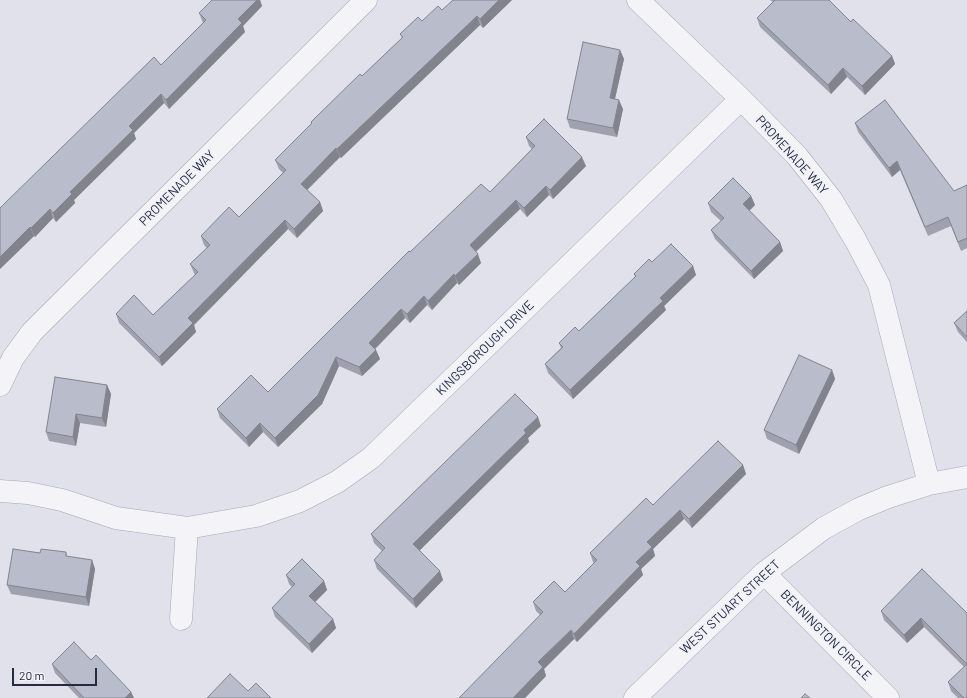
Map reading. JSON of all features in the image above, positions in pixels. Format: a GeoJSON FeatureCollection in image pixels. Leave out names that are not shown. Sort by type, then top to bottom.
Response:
{"type":"FeatureCollection","features":[{"type":"Feature","properties":{"kind":"street","name":"PROMENADE WAY"},"geometry":{"type":"LineString","coordinates":[[0,385],[13,358],[32,332],[366,0]]}},
{"type":"Feature","properties":{"kind":"street","name":"PROMENADE WAY"},"geometry":{"type":"LineString","coordinates":[[638,0],[741,99],[797,156],[831,199],[856,241],[879,285],[929,484]]}},
{"type":"Feature","properties":{"kind":"street","name":"KINGSBOROUGH DRIVE"},"geometry":{"type":"LineString","coordinates":[[0,490],[28,493],[62,500],[116,518],[187,528],[256,516],[300,501],[337,482],[371,458],[741,99]]}},
{"type":"Feature","properties":{"kind":"street","name":"WEST STUART STREET"},"geometry":{"type":"LineString","coordinates":[[635,698],[764,572],[824,528],[873,503],[929,484],[967,477]]}},
{"type":"Feature","properties":{"kind":"street"},"geometry":{"type":"LineString","coordinates":[[181,620],[187,528]]}},
{"type":"Feature","properties":{"kind":"street","name":"BENNINGTON CIRCLE"},"geometry":{"type":"LineString","coordinates":[[764,572],[888,698]]}},
{"type":"Feature","properties":{"kind":"building"},"geometry":{"type":"Polygon","coordinates":[[[212,0],[257,0],[238,19],[242,23],[166,100],[161,94],[129,126],[133,130],[70,192],[72,194],[53,213],[50,209],[0,257],[0,208],[154,57],[161,65],[206,20],[199,13],[212,0]]]}},
{"type":"Feature","properties":{"kind":"building"},"geometry":{"type":"Polygon","coordinates":[[[453,0],[499,0],[480,19],[477,16],[337,149],[336,148],[301,184],[320,202],[294,229],[285,220],[188,318],[193,323],[159,357],[116,314],[134,295],[153,315],[198,272],[190,264],[210,245],[201,236],[229,207],[239,217],[286,170],[275,160],[312,123],[311,122],[360,74],[362,76],[403,37],[400,34],[418,17],[422,21],[438,6],[442,10],[453,0]]]}},
{"type":"Feature","properties":{"kind":"building"},"geometry":{"type":"Polygon","coordinates":[[[775,0],[829,0],[851,22],[853,19],[892,56],[862,86],[843,68],[828,85],[757,18],[775,0]]]}},
{"type":"Feature","properties":{"kind":"building"},"geometry":{"type":"Polygon","coordinates":[[[583,42],[620,50],[610,98],[619,100],[613,128],[567,119],[583,42]]]}},
{"type":"Feature","properties":{"kind":"building"},"geometry":{"type":"Polygon","coordinates":[[[885,100],[954,191],[967,185],[967,238],[958,242],[948,217],[925,227],[897,161],[889,168],[855,123],[885,100]]]}},
{"type":"Feature","properties":{"kind":"building"},"geometry":{"type":"Polygon","coordinates":[[[544,119],[582,157],[550,190],[546,186],[524,208],[516,200],[470,245],[478,254],[455,276],[454,274],[428,301],[424,296],[407,314],[401,309],[369,343],[376,350],[359,367],[336,357],[318,395],[275,438],[260,423],[246,438],[217,409],[251,375],[268,392],[409,251],[410,252],[481,184],[490,192],[535,146],[526,137],[544,119]]]}},
{"type":"Feature","properties":{"kind":"building"},"geometry":{"type":"Polygon","coordinates":[[[733,178],[751,196],[743,204],[780,242],[751,271],[711,230],[724,218],[708,203],[733,178]]]}},
{"type":"Feature","properties":{"kind":"building"},"geometry":{"type":"Polygon","coordinates":[[[671,244],[693,266],[660,298],[663,301],[570,390],[545,364],[563,347],[559,343],[575,327],[579,331],[636,276],[634,274],[649,259],[652,262],[671,244]]]}},
{"type":"Feature","properties":{"kind":"building"},"geometry":{"type":"Polygon","coordinates":[[[967,311],[967,337],[954,323],[967,311]]]}},
{"type":"Feature","properties":{"kind":"building"},"geometry":{"type":"Polygon","coordinates":[[[799,355],[832,370],[796,445],[764,430],[799,355]]]}},
{"type":"Feature","properties":{"kind":"building"},"geometry":{"type":"Polygon","coordinates":[[[55,377],[107,385],[102,418],[76,414],[73,437],[46,432],[55,377]]]}},
{"type":"Feature","properties":{"kind":"building"},"geometry":{"type":"Polygon","coordinates":[[[515,394],[538,417],[524,430],[526,433],[413,544],[440,571],[413,599],[374,560],[385,548],[371,534],[515,394]]]}},
{"type":"Feature","properties":{"kind":"building"},"geometry":{"type":"Polygon","coordinates":[[[718,441],[743,465],[689,519],[680,510],[647,542],[652,547],[636,562],[640,566],[574,634],[571,630],[538,662],[543,667],[513,698],[459,698],[543,612],[533,602],[554,581],[565,592],[597,560],[590,553],[646,498],[653,505],[718,441]]]}},
{"type":"Feature","properties":{"kind":"building"},"geometry":{"type":"Polygon","coordinates":[[[13,549],[40,553],[41,549],[66,552],[66,556],[92,560],[86,597],[7,585],[13,549]]]}},
{"type":"Feature","properties":{"kind":"building"},"geometry":{"type":"Polygon","coordinates":[[[302,559],[324,581],[309,596],[333,619],[309,644],[272,608],[295,584],[286,575],[302,559]]]}},
{"type":"Feature","properties":{"kind":"building"},"geometry":{"type":"Polygon","coordinates":[[[922,569],[967,613],[967,664],[921,618],[904,635],[881,611],[922,569]]]}},
{"type":"Feature","properties":{"kind":"building"},"geometry":{"type":"Polygon","coordinates":[[[74,642],[91,660],[96,655],[131,692],[125,698],[84,698],[52,664],[74,642]]]}},
{"type":"Feature","properties":{"kind":"building"},"geometry":{"type":"Polygon","coordinates":[[[967,664],[967,698],[964,698],[948,682],[967,664]]]}},
{"type":"Feature","properties":{"kind":"building"},"geometry":{"type":"Polygon","coordinates":[[[230,674],[248,691],[256,683],[271,698],[207,698],[230,674]]]}},
{"type":"Feature","properties":{"kind":"building"},"geometry":{"type":"Polygon","coordinates":[[[805,694],[810,698],[801,698],[805,694]]]}}]}
